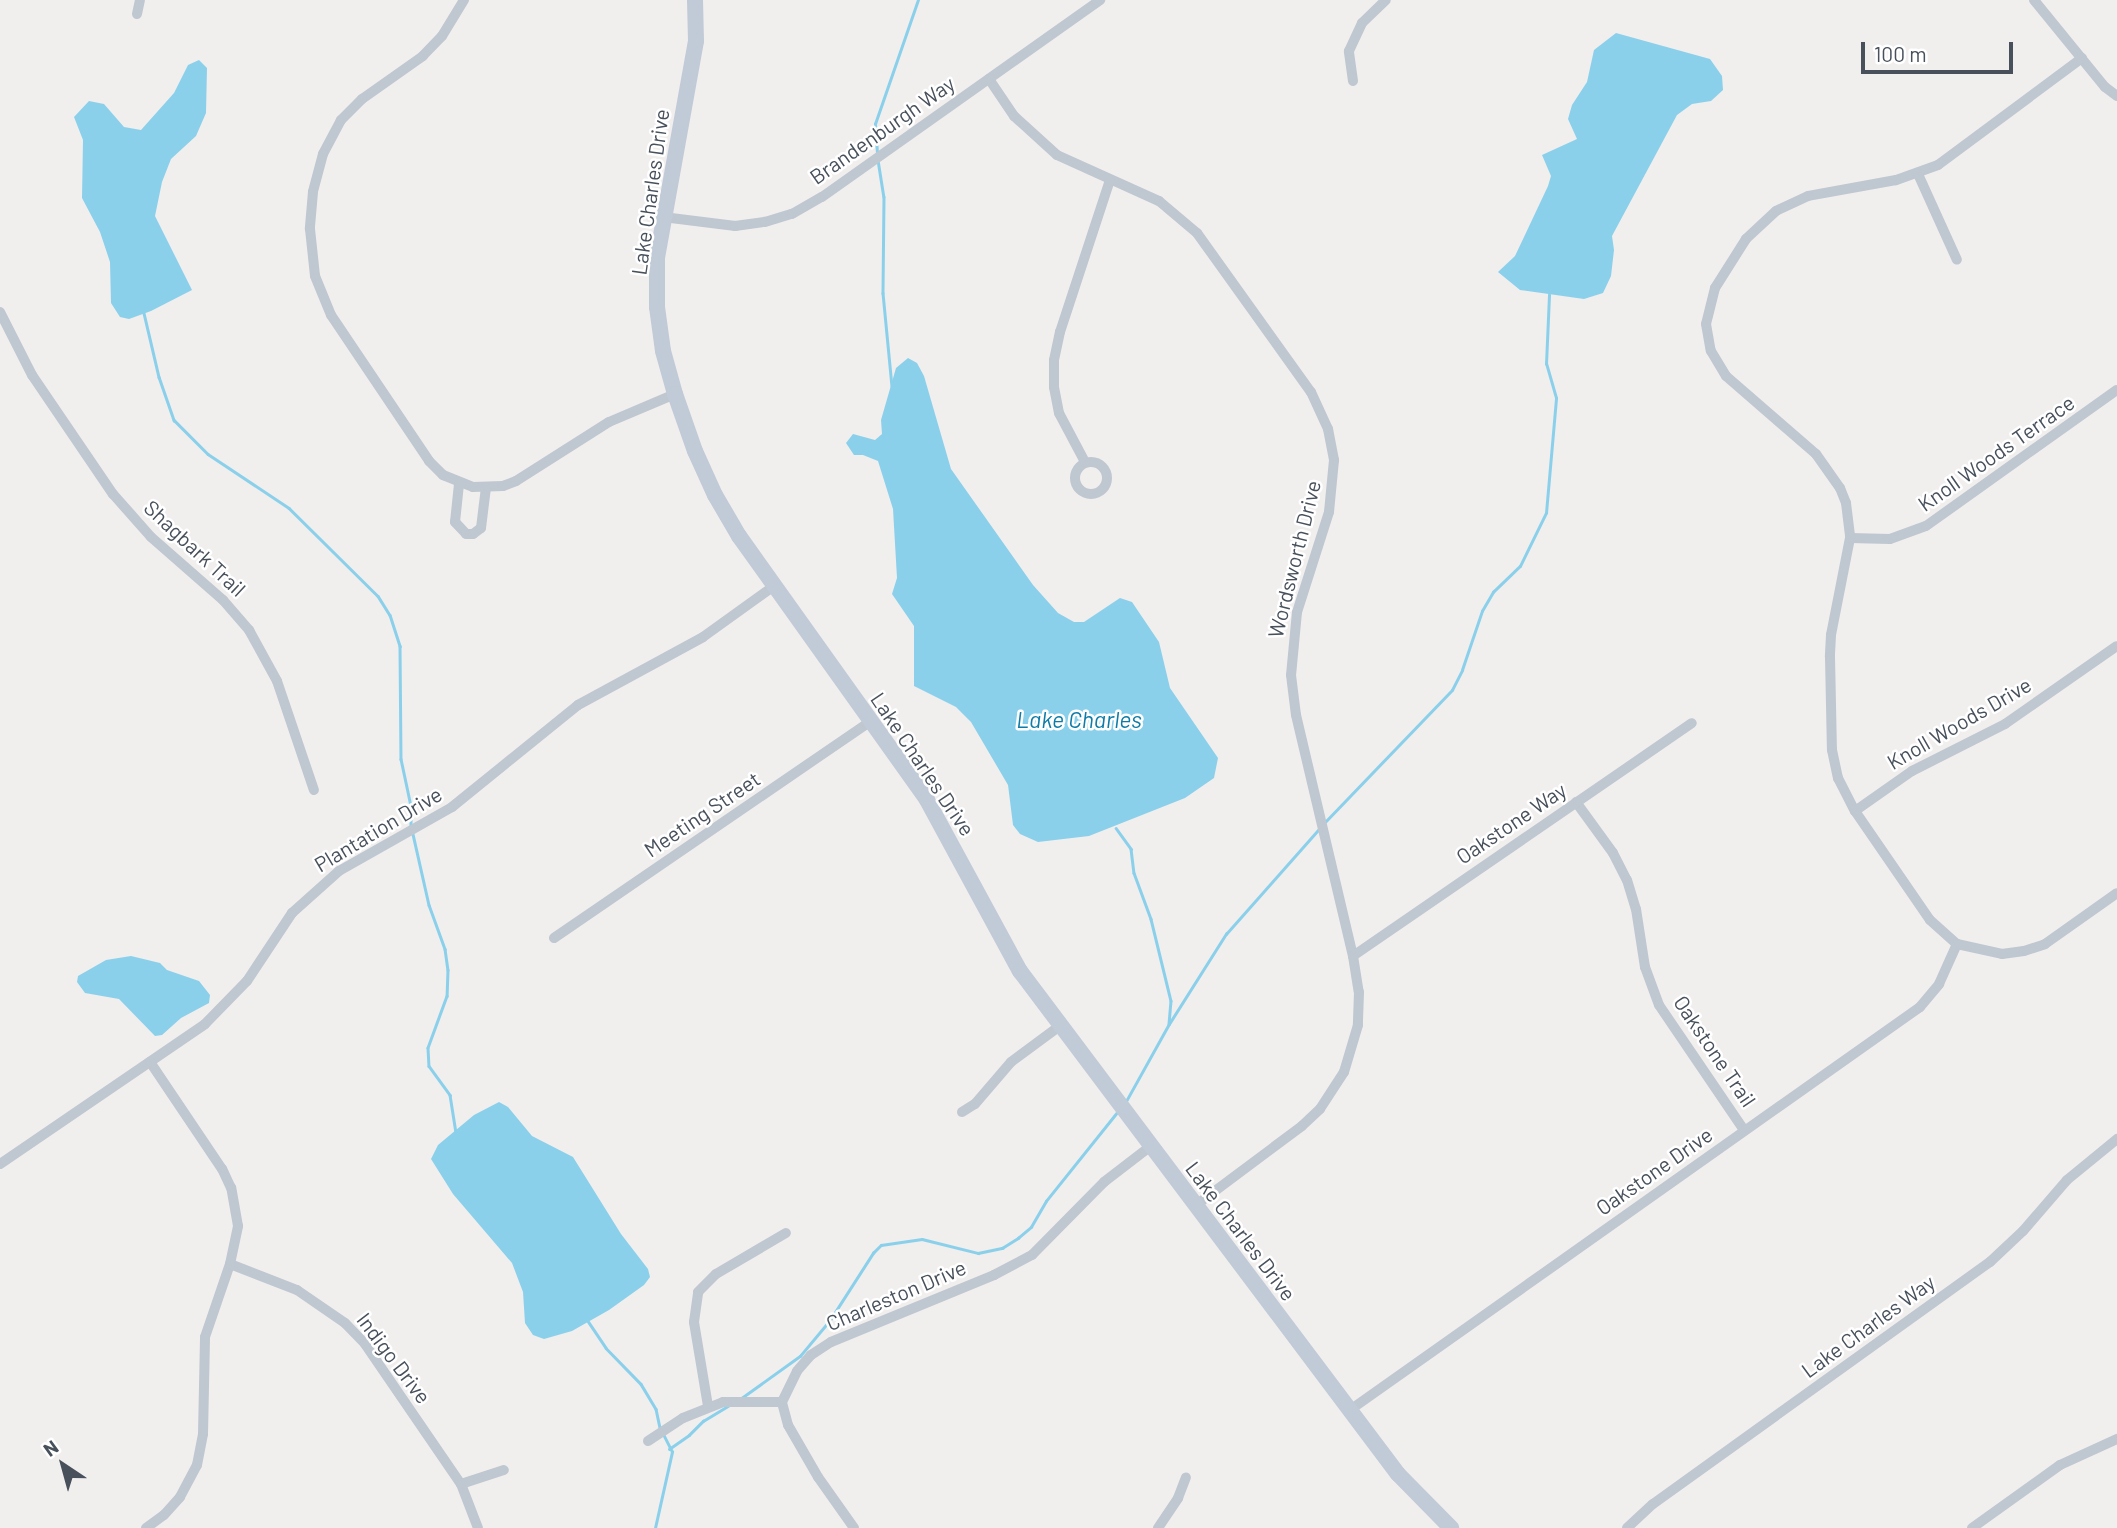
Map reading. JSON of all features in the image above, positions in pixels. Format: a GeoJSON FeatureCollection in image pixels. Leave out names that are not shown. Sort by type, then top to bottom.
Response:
{"type":"FeatureCollection","features":[{"type":"Feature","properties":{"kind":"street"},"geometry":{"type":"LineString","coordinates":[[137,14],[140,0]]}},
{"type":"Feature","properties":{"kind":"street"},"geometry":{"type":"LineString","coordinates":[[464,0],[442,36],[423,56],[362,99],[331,136],[317,172],[310,229],[312,258],[320,293],[344,338],[429,461],[443,475],[459,484],[486,489],[516,481],[608,422],[675,394]]}},
{"type":"Feature","properties":{"kind":"street","name":"Lake Charles Drive"},"geometry":{"type":"LineString","coordinates":[[695,0],[696,41],[663,217],[657,258],[657,307],[663,351],[675,394],[715,495],[774,586],[927,800],[1020,971],[1398,1474],[1451,1528]]}},
{"type":"Feature","properties":{"kind":"street","name":"Brandenburgh Way"},"geometry":{"type":"LineString","coordinates":[[663,217],[735,226],[765,222],[792,214],[822,197],[1100,0]]}},
{"type":"Feature","properties":{"kind":"street"},"geometry":{"type":"LineString","coordinates":[[1353,81],[1349,51],[1362,23],[1385,0]]}},
{"type":"Feature","properties":{"kind":"street"},"geometry":{"type":"LineString","coordinates":[[2034,0],[2117,96]]}},
{"type":"Feature","properties":{"kind":"street"},"geometry":{"type":"LineString","coordinates":[[2082,58],[1956,154],[1918,174],[1808,196],[1776,211],[1746,239],[1715,288],[1707,311],[1708,338],[1718,365],[1734,384],[1802,440],[1831,473],[1846,503],[1850,538],[1831,635],[1831,726],[1838,778],[1855,811],[1930,920],[1957,944],[2003,954],[2024,951],[2045,944],[2117,893]]}},
{"type":"Feature","properties":{"kind":"street","name":"Wordsworth Drive"},"geometry":{"type":"LineString","coordinates":[[989,79],[1014,116],[1041,144],[1074,165],[1159,201],[1197,233],[1311,392],[1328,429],[1334,460],[1333,491],[1297,612],[1291,675],[1296,715],[1353,956],[1359,992],[1358,1025],[1350,1057],[1335,1089],[1302,1126],[1196,1205]]}},
{"type":"Feature","properties":{"kind":"street"},"geometry":{"type":"LineString","coordinates":[[1918,174],[1957,260]]}},
{"type":"Feature","properties":{"kind":"street"},"geometry":{"type":"LineString","coordinates":[[1085,462],[1069,438],[1059,413],[1054,387],[1054,360],[1060,332],[1110,180]]}},
{"type":"Feature","properties":{"kind":"street","name":"Shagbark Trail"},"geometry":{"type":"LineString","coordinates":[[0,312],[32,375],[114,494],[151,537],[223,600],[249,630],[277,681],[314,790]]}},
{"type":"Feature","properties":{"kind":"street","name":"Knoll Woods Terrace"},"geometry":{"type":"LineString","coordinates":[[1850,538],[1890,539],[1926,526],[2117,390]]}},
{"type":"Feature","properties":{"kind":"street"},"geometry":{"type":"LineString","coordinates":[[459,484],[456,522],[458,529],[466,534],[474,534],[481,528],[486,489]]}},
{"type":"Feature","properties":{"kind":"street","name":"Plantation Drive"},"geometry":{"type":"LineString","coordinates":[[0,1164],[205,1024],[228,1005],[292,913],[339,871],[452,807],[578,705],[703,637],[774,586]]}},
{"type":"Feature","properties":{"kind":"street","name":"Knoll Woods Drive"},"geometry":{"type":"LineString","coordinates":[[1855,811],[1912,771],[2005,724],[2117,646]]}},
{"type":"Feature","properties":{"kind":"street","name":"Meeting Street"},"geometry":{"type":"LineString","coordinates":[[554,938],[871,721]]}},
{"type":"Feature","properties":{"kind":"street","name":"Oakstone Way"},"geometry":{"type":"LineString","coordinates":[[1353,956],[1692,723]]}},
{"type":"Feature","properties":{"kind":"street","name":"Oakstone Trail"},"geometry":{"type":"LineString","coordinates":[[1576,803],[1613,853],[1627,880],[1636,909],[1645,967],[1660,1005],[1744,1130]]}},
{"type":"Feature","properties":{"kind":"street","name":"Oakstone Drive"},"geometry":{"type":"LineString","coordinates":[[1350,1410],[1920,1007],[1939,984],[1957,944]]}},
{"type":"Feature","properties":{"kind":"street"},"geometry":{"type":"LineString","coordinates":[[962,1112],[975,1104],[1011,1062],[1061,1025]]}},
{"type":"Feature","properties":{"kind":"street"},"geometry":{"type":"LineString","coordinates":[[146,1528],[164,1515],[180,1497],[197,1465],[203,1434],[205,1337],[230,1264],[238,1226],[231,1188],[150,1062]]}},
{"type":"Feature","properties":{"kind":"street","name":"Lake Charles Way"},"geometry":{"type":"LineString","coordinates":[[1627,1528],[1653,1504],[1990,1262],[2023,1231],[2067,1180],[2117,1139]]}},
{"type":"Feature","properties":{"kind":"street","name":"Charleston Drive"},"geometry":{"type":"LineString","coordinates":[[782,1402],[797,1371],[811,1355],[859,1329],[994,1275],[1032,1255],[1104,1182],[1151,1146]]}},
{"type":"Feature","properties":{"kind":"street"},"geometry":{"type":"LineString","coordinates":[[708,1406],[694,1322],[698,1292],[716,1275],[786,1233]]}},
{"type":"Feature","properties":{"kind":"street","name":"Indigo Drive"},"geometry":{"type":"LineString","coordinates":[[230,1264],[296,1290],[345,1323],[365,1344],[461,1484],[478,1528]]}},
{"type":"Feature","properties":{"kind":"street"},"geometry":{"type":"LineString","coordinates":[[648,1441],[708,1406],[736,1401],[782,1402],[794,1439],[854,1528]]}},
{"type":"Feature","properties":{"kind":"street"},"geometry":{"type":"LineString","coordinates":[[1972,1528],[2060,1465],[2117,1439]]}},
{"type":"Feature","properties":{"kind":"street"},"geometry":{"type":"LineString","coordinates":[[461,1484],[504,1470]]}},
{"type":"Feature","properties":{"kind":"street"},"geometry":{"type":"LineString","coordinates":[[1158,1528],[1178,1498],[1186,1477]]}},
{"type":"Feature","properties":{"kind":"water"},"geometry":{"type":"Polygon","coordinates":[[[1616,33],[1710,59],[1722,76],[1723,90],[1711,101],[1692,104],[1677,115],[1612,236],[1614,250],[1611,276],[1603,293],[1584,299],[1520,290],[1498,272],[1515,256],[1548,186],[1551,176],[1542,155],[1577,139],[1568,119],[1572,105],[1587,82],[1594,50],[1616,33]]]}},
{"type":"Feature","properties":{"kind":"water"},"geometry":{"type":"Polygon","coordinates":[[[199,60],[207,68],[206,113],[196,136],[171,159],[162,182],[155,216],[192,290],[151,311],[129,319],[120,317],[111,303],[110,262],[100,232],[82,198],[83,140],[74,117],[89,101],[104,104],[124,127],[141,130],[174,93],[188,65],[199,60]]]}},
{"type":"Feature","properties":{"kind":"water","name":"Lake Charles"},"geometry":{"type":"Polygon","coordinates":[[[908,358],[917,363],[924,376],[951,469],[1033,585],[1058,613],[1074,622],[1084,622],[1120,598],[1132,602],[1159,642],[1170,688],[1218,758],[1214,778],[1185,798],[1089,836],[1038,842],[1020,834],[1013,825],[1008,785],[971,722],[956,707],[914,686],[914,626],[892,594],[897,578],[893,509],[878,461],[863,455],[854,455],[846,443],[853,434],[875,440],[882,434],[881,420],[896,368],[908,358]]]}},
{"type":"Feature","properties":{"kind":"water"},"geometry":{"type":"Polygon","coordinates":[[[131,956],[160,963],[167,970],[199,981],[210,995],[209,1003],[181,1018],[162,1035],[155,1036],[119,999],[85,993],[77,982],[78,976],[106,960],[131,956]]]}},
{"type":"Feature","properties":{"kind":"water"},"geometry":{"type":"Polygon","coordinates":[[[499,1102],[508,1107],[532,1136],[573,1157],[621,1234],[648,1269],[650,1277],[644,1285],[609,1310],[572,1331],[544,1339],[533,1335],[525,1323],[523,1292],[512,1263],[453,1194],[431,1159],[438,1145],[474,1115],[499,1102]]]}},
{"type":"Feature","properties":{"kind":"waterway"},"geometry":{"type":"LineString","coordinates":[[877,153],[875,124],[918,0]]}},
{"type":"Feature","properties":{"kind":"waterway"},"geometry":{"type":"LineString","coordinates":[[878,160],[884,197],[883,293],[892,386]]}},
{"type":"Feature","properties":{"kind":"waterway"},"geometry":{"type":"LineString","coordinates":[[1325,822],[1452,690],[1462,670],[1482,611],[1493,592],[1520,566],[1546,513],[1556,398],[1546,364],[1549,295]]}},
{"type":"Feature","properties":{"kind":"waterway"},"geometry":{"type":"LineString","coordinates":[[144,313],[159,377],[174,420],[208,454],[289,508],[378,596],[390,615],[400,646],[401,759],[411,806],[411,828]]}},
{"type":"Feature","properties":{"kind":"waterway"},"geometry":{"type":"LineString","coordinates":[[1116,828],[1131,849],[1134,873],[1151,919],[1171,1001],[1169,1024]]}},
{"type":"Feature","properties":{"kind":"waterway"},"geometry":{"type":"LineString","coordinates":[[1125,1103],[1169,1024],[1226,934],[1318,830]]}},
{"type":"Feature","properties":{"kind":"waterway"},"geometry":{"type":"LineString","coordinates":[[413,834],[429,905],[445,949],[448,970],[447,996],[428,1048],[429,1066],[450,1095],[456,1131]]}},
{"type":"Feature","properties":{"kind":"waterway"},"geometry":{"type":"LineString","coordinates":[[740,1399],[800,1356],[830,1320],[873,1253],[881,1245],[922,1239],[978,1253],[1002,1248],[1018,1238],[1031,1227],[1046,1201],[1118,1111]]}},
{"type":"Feature","properties":{"kind":"waterway"},"geometry":{"type":"LineString","coordinates":[[588,1321],[606,1348],[641,1384],[656,1409],[660,1428]]}},
{"type":"Feature","properties":{"kind":"waterway"},"geometry":{"type":"LineString","coordinates":[[669,1449],[703,1421],[728,1406]]}},
{"type":"Feature","properties":{"kind":"waterway"},"geometry":{"type":"LineString","coordinates":[[655,1528],[672,1452],[663,1434]]}}]}
